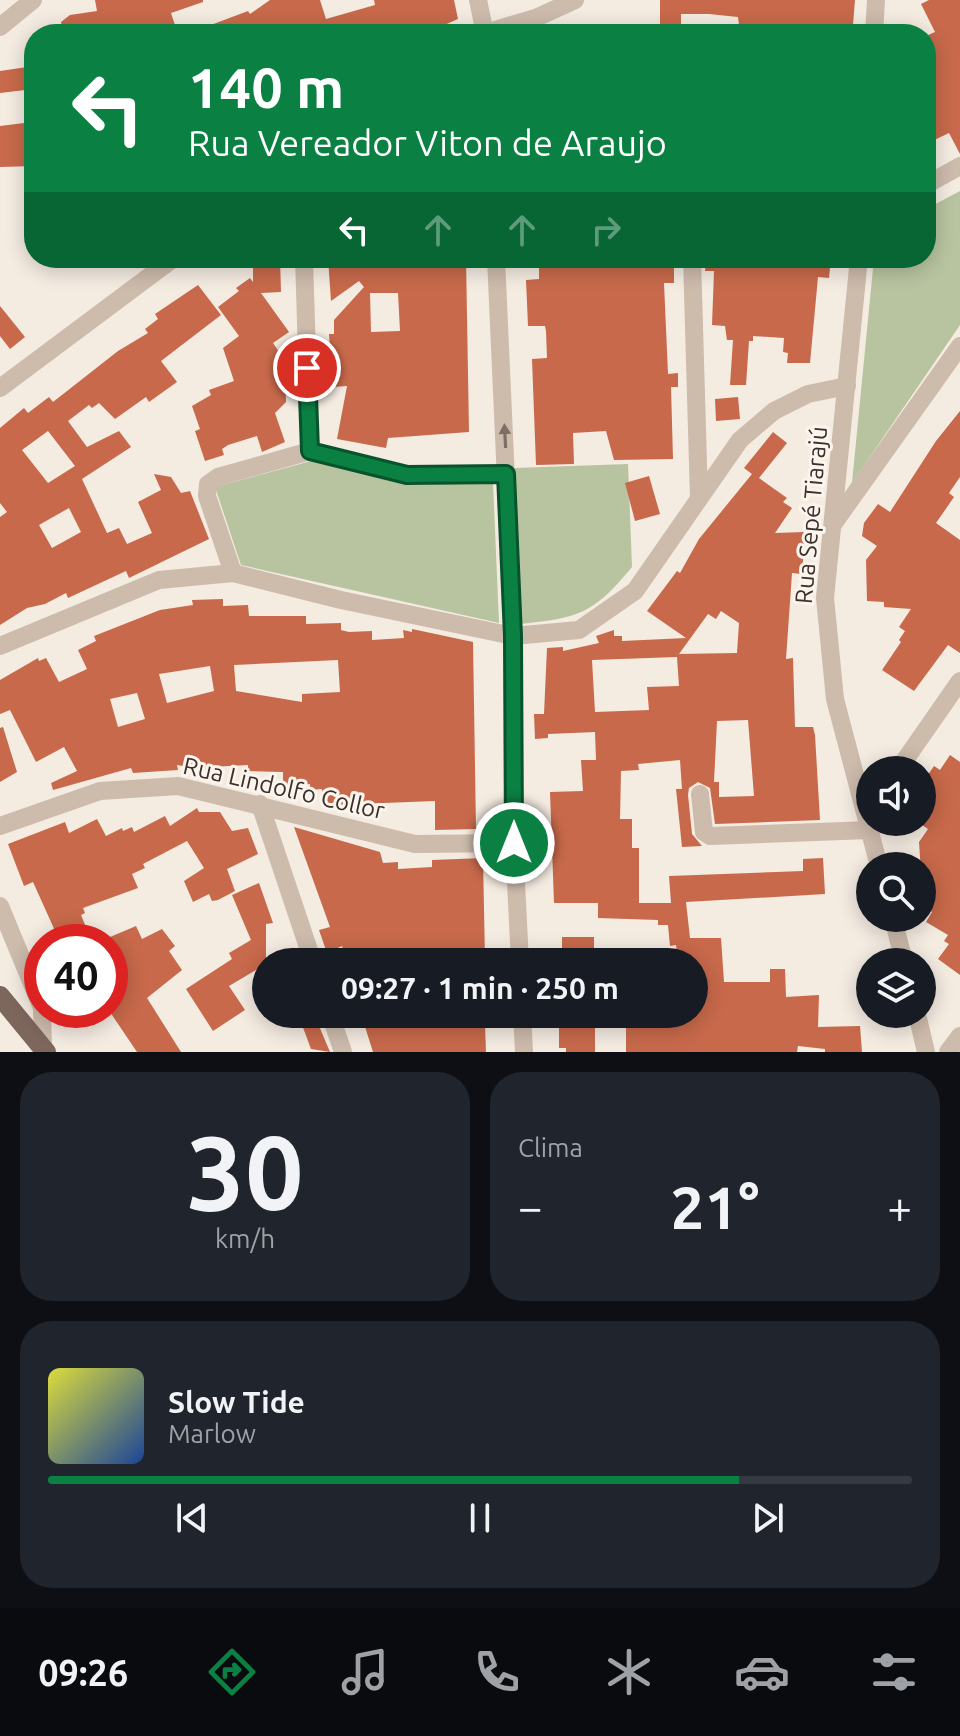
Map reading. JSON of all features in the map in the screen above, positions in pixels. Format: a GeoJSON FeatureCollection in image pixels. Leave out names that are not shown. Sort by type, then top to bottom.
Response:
{"type":"FeatureCollection","features":[{"type":"Feature","properties":{"kind":"main road"},"geometry":{"type":"LineString","coordinates":[[0,996],[44,1051]]}},
{"type":"Feature","properties":{"kind":"street"},"geometry":{"type":"LineString","coordinates":[[0,27],[33,0]]}},
{"type":"Feature","properties":{"kind":"street"},"geometry":{"type":"LineString","coordinates":[[478,0],[482,24]]}},
{"type":"Feature","properties":{"kind":"street"},"geometry":{"type":"LineString","coordinates":[[514,24],[575,0]]}},
{"type":"Feature","properties":{"kind":"street"},"geometry":{"type":"LineString","coordinates":[[875,24],[876,0]]}},
{"type":"Feature","properties":{"kind":"street"},"geometry":{"type":"LineString","coordinates":[[936,179],[960,166]]}},
{"type":"Feature","properties":{"kind":"street"},"geometry":{"type":"LineString","coordinates":[[0,388],[161,268]]}},
{"type":"Feature","properties":{"kind":"street"},"geometry":{"type":"LineString","coordinates":[[304,268],[310,451]]}},
{"type":"Feature","properties":{"kind":"street"},"geometry":{"type":"LineString","coordinates":[[496,268],[513,636],[514,843],[519,948]]}},
{"type":"Feature","properties":{"kind":"street"},"geometry":{"type":"LineString","coordinates":[[692,268],[699,498]]}},
{"type":"Feature","properties":{"kind":"street","name":"Rua Sepé Tiarajú"},"geometry":{"type":"LineString","coordinates":[[856,772],[835,699],[825,598],[858,268]]}},
{"type":"Feature","properties":{"kind":"street"},"geometry":{"type":"LineString","coordinates":[[833,526],[960,346]]}},
{"type":"Feature","properties":{"kind":"street"},"geometry":{"type":"LineString","coordinates":[[0,646],[159,580],[233,573],[341,600],[513,636],[579,630],[635,591],[740,440],[774,411],[808,394],[847,386]]}},
{"type":"Feature","properties":{"kind":"street"},"geometry":{"type":"LineString","coordinates":[[233,573],[207,496],[208,484],[218,477],[310,451],[407,475],[506,474]]}},
{"type":"Feature","properties":{"kind":"street"},"geometry":{"type":"LineString","coordinates":[[908,756],[960,681]]}},
{"type":"Feature","properties":{"kind":"street","name":"Rua Lindolfo Collor"},"geometry":{"type":"LineString","coordinates":[[0,826],[100,791],[178,786],[415,844],[514,843]]}},
{"type":"Feature","properties":{"kind":"street"},"geometry":{"type":"LineString","coordinates":[[700,794],[704,832],[710,836],[856,819]]}},
{"type":"Feature","properties":{"kind":"street"},"geometry":{"type":"LineString","coordinates":[[260,804],[308,948]]}},
{"type":"Feature","properties":{"kind":"street"},"geometry":{"type":"LineString","coordinates":[[0,906],[42,1008],[44,1051]]}},
{"type":"Feature","properties":{"kind":"street"},"geometry":{"type":"LineString","coordinates":[[335,1028],[343,1052]]}},
{"type":"Feature","properties":{"kind":"street"},"geometry":{"type":"LineString","coordinates":[[523,1028],[524,1052]]}},
{"type":"Feature","properties":{"kind":"street"},"geometry":{"type":"LineString","coordinates":[[920,1028],[926,1052]]}},
{"type":"Feature","properties":{"kind":"street"},"geometry":{"type":"LineString","coordinates":[[948,1052],[960,1036]]}},
{"type":"Feature","properties":{"kind":"green space"},"geometry":{"type":"Polygon","coordinates":[[[960,191],[960,325],[852,483],[873,268],[936,268],[936,204],[960,191]]]}},
{"type":"Feature","properties":{"kind":"green space"},"geometry":{"type":"Polygon","coordinates":[[[311,461],[415,485],[493,482],[499,623],[241,565],[215,487],[311,461]]]}},
{"type":"Feature","properties":{"kind":"green space"},"geometry":{"type":"Polygon","coordinates":[[[628,464],[632,567],[606,595],[583,611],[571,616],[519,624],[514,468],[628,464]]]}},
{"type":"Feature","properties":{"kind":"building"},"geometry":{"type":"Polygon","coordinates":[[[95,0],[203,0],[171,13],[175,24],[61,24],[70,15],[97,11],[95,0]]]}},
{"type":"Feature","properties":{"kind":"building"},"geometry":{"type":"Polygon","coordinates":[[[270,0],[320,0],[326,19],[375,5],[374,0],[454,0],[458,19],[447,24],[214,24],[248,11],[250,14],[270,0]]]}},
{"type":"Feature","properties":{"kind":"building"},"geometry":{"type":"Polygon","coordinates":[[[660,0],[855,0],[853,24],[739,24],[738,17],[681,14],[681,24],[660,24],[660,0]]]}},
{"type":"Feature","properties":{"kind":"building"},"geometry":{"type":"Polygon","coordinates":[[[929,0],[960,0],[960,154],[949,133],[936,139],[936,24],[931,24],[921,4],[929,0]]]}},
{"type":"Feature","properties":{"kind":"building"},"geometry":{"type":"Polygon","coordinates":[[[24,67],[24,90],[0,93],[0,71],[24,67]]]}},
{"type":"Feature","properties":{"kind":"building"},"geometry":{"type":"Polygon","coordinates":[[[24,123],[24,166],[0,167],[0,126],[24,123]]]}},
{"type":"Feature","properties":{"kind":"building"},"geometry":{"type":"Polygon","coordinates":[[[253,268],[280,268],[281,292],[261,293],[289,332],[273,343],[289,367],[285,370],[286,402],[275,413],[285,442],[262,452],[257,436],[228,445],[222,449],[224,455],[205,461],[195,431],[200,429],[192,406],[211,395],[209,390],[234,381],[223,348],[239,336],[218,307],[250,278],[253,282],[253,268]]]}},
{"type":"Feature","properties":{"kind":"building"},"geometry":{"type":"Polygon","coordinates":[[[329,268],[466,268],[469,432],[388,438],[386,448],[337,439],[347,386],[333,387],[329,334],[334,334],[334,320],[364,287],[359,281],[331,301],[329,268]],[[370,293],[371,332],[400,331],[398,293],[370,293]]]}},
{"type":"Feature","properties":{"kind":"building"},"geometry":{"type":"Polygon","coordinates":[[[539,268],[674,268],[674,283],[664,283],[668,374],[678,373],[678,387],[671,387],[673,459],[614,460],[606,431],[573,433],[574,464],[536,465],[532,359],[547,358],[546,331],[545,326],[528,326],[526,280],[539,279],[539,268]]]}},
{"type":"Feature","properties":{"kind":"building"},"geometry":{"type":"Polygon","coordinates":[[[705,268],[830,268],[829,278],[818,277],[810,363],[787,363],[788,353],[783,352],[784,338],[753,336],[753,341],[749,341],[746,385],[730,385],[733,340],[727,340],[725,326],[712,325],[714,271],[705,271],[705,268]]]}},
{"type":"Feature","properties":{"kind":"building"},"geometry":{"type":"Polygon","coordinates":[[[198,285],[221,315],[161,361],[177,382],[149,402],[146,397],[115,419],[99,403],[92,408],[89,405],[68,421],[87,447],[119,431],[131,447],[82,479],[107,533],[119,528],[127,544],[152,533],[138,502],[161,490],[154,474],[171,477],[181,493],[190,491],[209,539],[129,578],[126,571],[68,598],[66,593],[45,604],[27,608],[0,625],[0,517],[7,512],[0,503],[0,428],[24,408],[28,413],[49,397],[53,402],[118,351],[148,333],[145,329],[158,319],[155,314],[198,285]],[[48,431],[22,450],[48,483],[75,466],[48,431]],[[69,508],[39,525],[52,548],[81,532],[69,508]]]}},
{"type":"Feature","properties":{"kind":"building"},"geometry":{"type":"Polygon","coordinates":[[[0,306],[25,337],[10,349],[0,336],[0,306]]]}},
{"type":"Feature","properties":{"kind":"building"},"geometry":{"type":"Polygon","coordinates":[[[738,397],[740,419],[716,421],[715,399],[738,397]]]}},
{"type":"Feature","properties":{"kind":"building"},"geometry":{"type":"Polygon","coordinates":[[[960,411],[960,477],[949,493],[954,497],[936,523],[960,540],[960,653],[948,645],[914,691],[882,670],[901,642],[899,640],[905,631],[899,627],[911,609],[884,607],[884,602],[867,601],[866,560],[877,546],[862,536],[864,523],[878,504],[890,512],[936,441],[960,411]]]}},
{"type":"Feature","properties":{"kind":"building"},"geometry":{"type":"Polygon","coordinates":[[[773,432],[787,443],[759,478],[787,498],[783,502],[792,508],[775,533],[805,532],[802,574],[792,573],[786,659],[793,658],[795,727],[813,727],[815,735],[820,820],[715,824],[710,788],[698,782],[689,788],[688,795],[692,834],[702,846],[682,847],[676,789],[682,789],[680,760],[638,764],[639,770],[621,771],[620,819],[632,819],[632,848],[639,848],[639,903],[671,903],[669,876],[803,871],[803,859],[823,858],[825,894],[686,902],[690,938],[721,938],[724,982],[770,982],[770,969],[785,969],[786,997],[819,995],[818,1027],[860,1028],[862,1052],[825,1052],[825,1049],[798,1046],[797,1052],[626,1052],[626,1028],[708,1028],[708,948],[670,946],[668,925],[658,925],[658,920],[598,918],[598,903],[554,903],[550,792],[583,791],[581,760],[596,760],[595,732],[548,734],[548,738],[535,739],[534,714],[544,714],[547,648],[563,647],[563,651],[599,643],[596,636],[614,630],[614,636],[622,636],[622,641],[686,638],[647,611],[677,571],[680,573],[699,539],[752,474],[744,468],[773,432]],[[721,611],[716,619],[708,614],[679,654],[737,653],[739,623],[721,611]],[[677,657],[592,660],[595,712],[649,710],[647,687],[679,686],[677,657]],[[748,720],[717,721],[714,782],[719,782],[719,797],[754,796],[748,720]]]}},
{"type":"Feature","properties":{"kind":"building"},"geometry":{"type":"Polygon","coordinates":[[[649,476],[660,514],[635,521],[625,483],[649,476]]]}},
{"type":"Feature","properties":{"kind":"building"},"geometry":{"type":"Polygon","coordinates":[[[223,599],[223,606],[248,605],[249,616],[306,616],[306,624],[341,623],[341,630],[372,631],[372,640],[404,638],[403,630],[412,632],[412,629],[473,642],[476,829],[435,830],[435,801],[332,805],[323,802],[322,789],[310,790],[310,784],[283,786],[283,772],[248,771],[248,765],[210,767],[211,771],[177,765],[178,770],[133,773],[131,768],[53,790],[51,783],[77,771],[64,747],[36,762],[10,710],[0,714],[0,680],[38,658],[39,661],[46,658],[59,682],[87,669],[78,650],[96,641],[94,636],[160,610],[193,605],[192,600],[223,599]],[[338,660],[234,665],[236,691],[302,702],[302,694],[340,692],[338,660]],[[210,666],[159,674],[167,703],[214,691],[210,666]],[[137,693],[110,699],[118,727],[145,719],[137,693]]]}},
{"type":"Feature","properties":{"kind":"building"},"geometry":{"type":"Polygon","coordinates":[[[3,727],[17,772],[0,782],[0,728],[3,727]]]}},
{"type":"Feature","properties":{"kind":"building"},"geometry":{"type":"Polygon","coordinates":[[[950,755],[960,762],[960,975],[938,959],[949,944],[944,941],[948,935],[936,928],[936,852],[920,852],[919,842],[923,836],[936,836],[936,767],[940,770],[950,755]]]}},
{"type":"Feature","properties":{"kind":"building"},"geometry":{"type":"Polygon","coordinates":[[[197,808],[199,812],[220,812],[232,831],[248,828],[258,854],[227,869],[235,891],[218,900],[212,901],[209,894],[193,902],[184,881],[204,868],[187,841],[143,864],[145,868],[132,874],[138,888],[83,908],[85,913],[81,915],[85,924],[52,924],[33,882],[24,886],[8,844],[65,822],[69,833],[97,819],[106,836],[122,828],[123,831],[132,827],[134,832],[165,816],[170,826],[197,808]]]}},
{"type":"Feature","properties":{"kind":"building"},"geometry":{"type":"Polygon","coordinates":[[[294,827],[380,852],[383,863],[398,862],[398,869],[432,867],[432,860],[483,858],[485,948],[325,948],[319,930],[330,927],[294,827]]]}},
{"type":"Feature","properties":{"kind":"building"},"geometry":{"type":"Polygon","coordinates":[[[259,883],[273,923],[266,924],[266,948],[252,948],[252,972],[229,986],[245,1010],[213,1031],[186,989],[232,959],[229,953],[251,940],[232,895],[259,883]]]}},
{"type":"Feature","properties":{"kind":"building"},"geometry":{"type":"Polygon","coordinates":[[[136,926],[142,939],[162,929],[175,946],[169,951],[182,970],[147,998],[181,1052],[137,1052],[121,1028],[128,1028],[128,929],[136,926]]]}},
{"type":"Feature","properties":{"kind":"building"},"geometry":{"type":"Polygon","coordinates":[[[562,937],[594,937],[594,948],[562,948],[562,937]]]}},
{"type":"Feature","properties":{"kind":"building"},"geometry":{"type":"Polygon","coordinates":[[[303,1028],[320,1028],[330,1052],[311,1049],[303,1028]]]}},
{"type":"Feature","properties":{"kind":"building"},"geometry":{"type":"Polygon","coordinates":[[[365,1028],[485,1028],[486,1052],[373,1052],[365,1028]]]}},
{"type":"Feature","properties":{"kind":"building"},"geometry":{"type":"Polygon","coordinates":[[[559,1028],[595,1028],[595,1052],[566,1052],[566,1048],[559,1048],[559,1028]]]}},
{"type":"Feature","properties":{"kind":"route"},"geometry":{"type":"LineString","coordinates":[[307,368],[310,451],[407,475],[506,474],[513,636],[514,843]]}}]}
